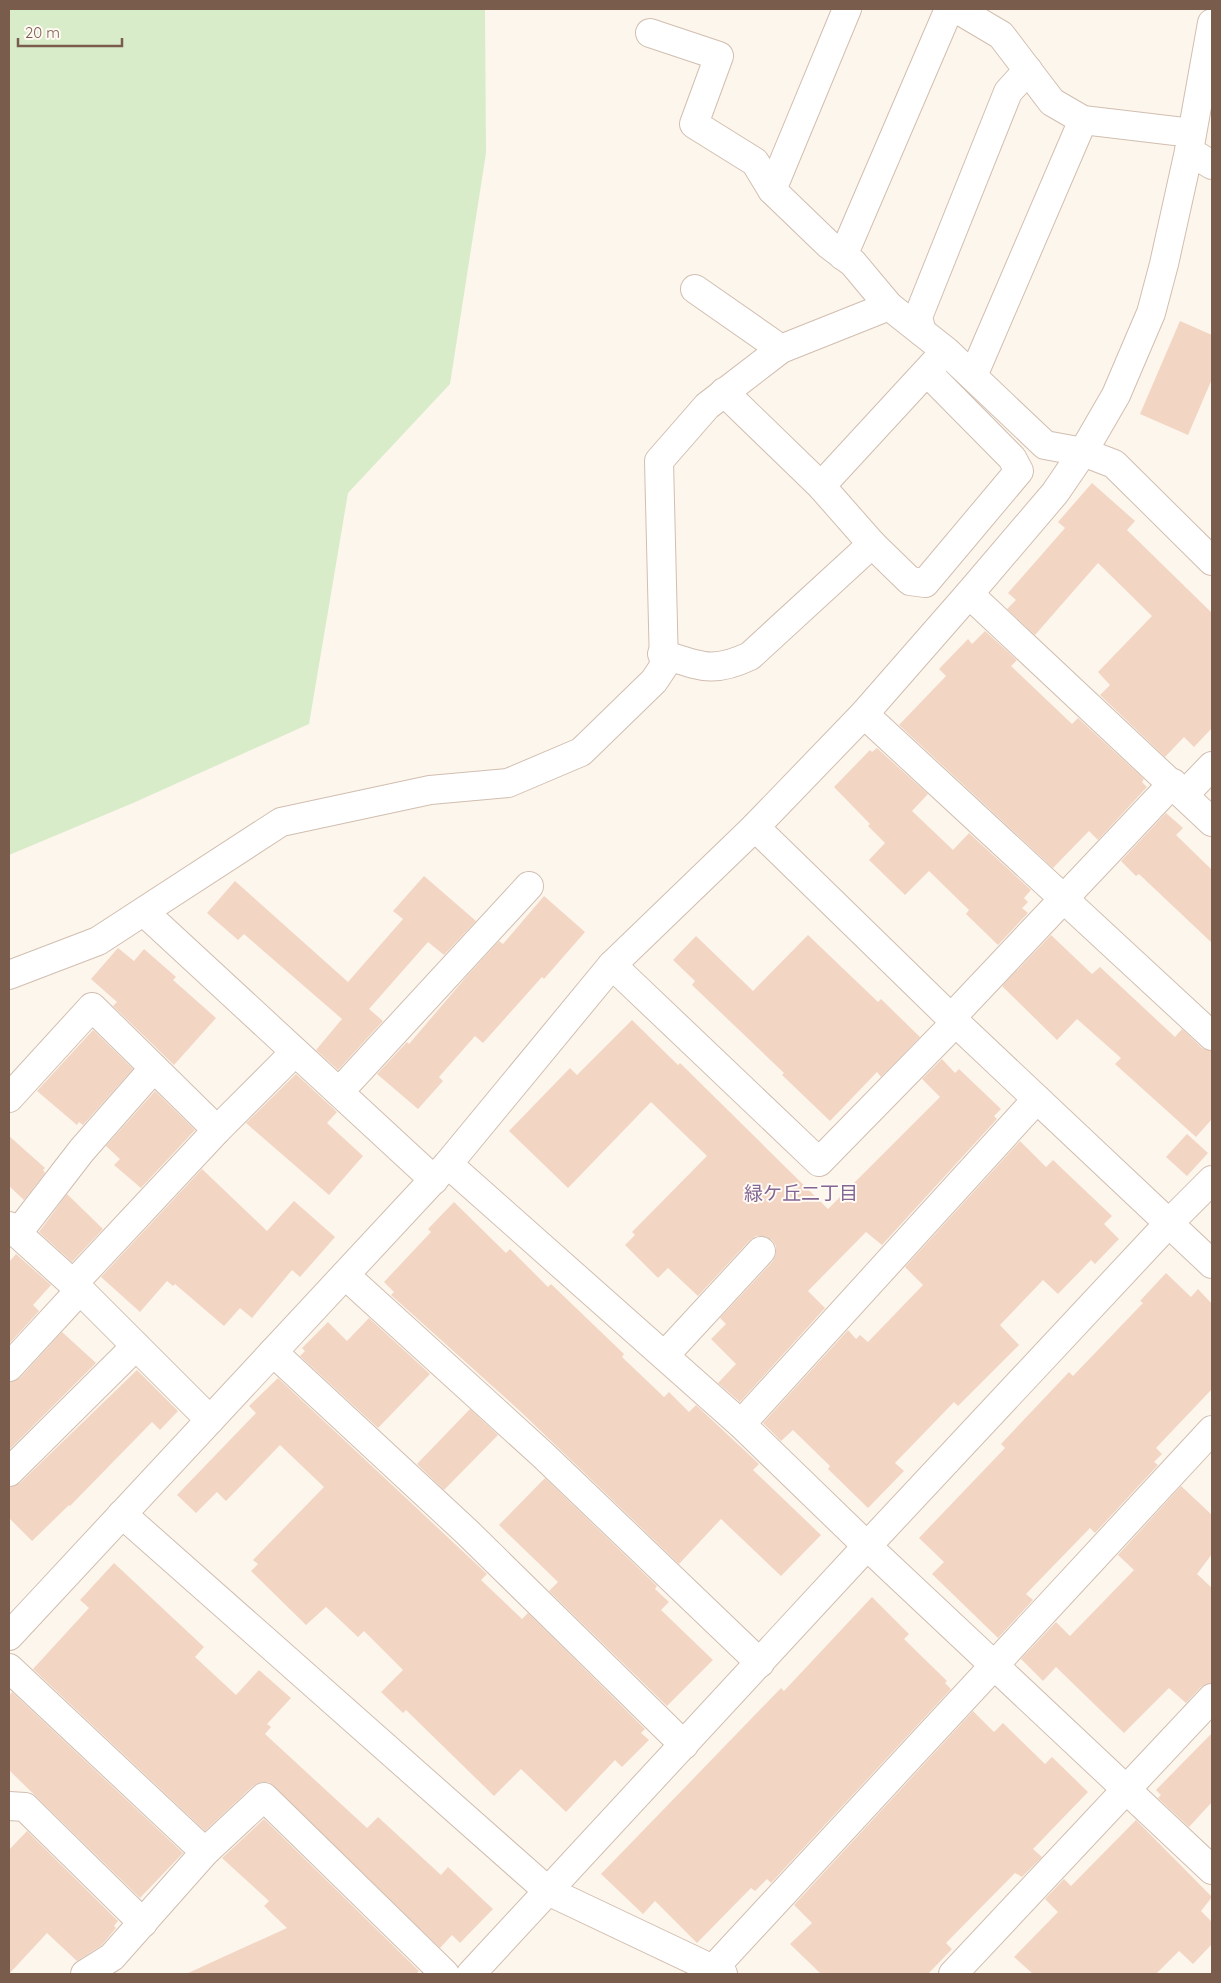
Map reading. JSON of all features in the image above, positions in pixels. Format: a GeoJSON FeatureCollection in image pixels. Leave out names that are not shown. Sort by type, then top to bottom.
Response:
{"type":"FeatureCollection","features":[{"type":"Feature","properties":{"kind":"street"},"geometry":{"type":"LineString","coordinates":[[772,190],[847,9]]}},
{"type":"Feature","properties":{"kind":"street"},"geometry":{"type":"LineString","coordinates":[[843,256],[949,9]]}},
{"type":"Feature","properties":{"kind":"street"},"geometry":{"type":"LineString","coordinates":[[957,9],[1001,34],[1052,102],[1083,120],[1190,142],[1212,165]]}},
{"type":"Feature","properties":{"kind":"street"},"geometry":{"type":"LineString","coordinates":[[9,1636],[441,1172],[612,965],[755,826],[864,714],[1055,493],[1083,452],[1116,396],[1151,313],[1164,264],[1190,142],[1212,23]]}},
{"type":"Feature","properties":{"kind":"street"},"geometry":{"type":"LineString","coordinates":[[650,32],[719,56],[694,124],[755,162],[772,190],[828,244],[853,263],[889,306],[946,351],[1044,445],[1083,452],[1114,464],[1212,562]]}},
{"type":"Feature","properties":{"kind":"street"},"geometry":{"type":"LineString","coordinates":[[922,332],[918,317],[1008,92],[1028,70]]}},
{"type":"Feature","properties":{"kind":"street"},"geometry":{"type":"LineString","coordinates":[[973,376],[1083,120]]}},
{"type":"Feature","properties":{"kind":"street"},"geometry":{"type":"LineString","coordinates":[[695,289],[781,349]]}},
{"type":"Feature","properties":{"kind":"street"},"geometry":{"type":"LineString","coordinates":[[9,975],[98,941],[281,822],[430,790],[508,782],[581,752],[654,681],[664,666],[662,654],[658,461],[707,406],[781,349],[889,306]]}},
{"type":"Feature","properties":{"kind":"street"},"geometry":{"type":"LineString","coordinates":[[821,486],[946,351]]}},
{"type":"Feature","properties":{"kind":"street"},"geometry":{"type":"LineString","coordinates":[[724,392],[821,486],[872,544],[910,581],[925,583],[1019,471],[1012,458],[927,372]]}},
{"type":"Feature","properties":{"kind":"street"},"geometry":{"type":"LineString","coordinates":[[662,654],[708,668],[731,665],[750,656],[872,544]]}},
{"type":"Feature","properties":{"kind":"street"},"geometry":{"type":"LineString","coordinates":[[969,594],[1212,822]]}},
{"type":"Feature","properties":{"kind":"street"},"geometry":{"type":"LineString","coordinates":[[864,714],[1212,1036]]}},
{"type":"Feature","properties":{"kind":"street"},"geometry":{"type":"LineString","coordinates":[[612,965],[819,1162],[954,1020],[1063,899],[1178,789],[1212,766]]}},
{"type":"Feature","properties":{"kind":"street"},"geometry":{"type":"LineString","coordinates":[[755,826],[954,1020],[1212,1264]]}},
{"type":"Feature","properties":{"kind":"street"},"geometry":{"type":"LineString","coordinates":[[339,1092],[529,886]]}},
{"type":"Feature","properties":{"kind":"street"},"geometry":{"type":"LineString","coordinates":[[144,912],[339,1092],[441,1172],[665,1355],[741,1424],[867,1546],[1212,1870]]}},
{"type":"Feature","properties":{"kind":"street"},"geometry":{"type":"LineString","coordinates":[[9,1098],[92,1007],[217,1130]]}},
{"type":"Feature","properties":{"kind":"street"},"geometry":{"type":"LineString","coordinates":[[9,1366],[76,1287],[217,1130],[295,1052]]}},
{"type":"Feature","properties":{"kind":"street"},"geometry":{"type":"LineString","coordinates":[[154,1068],[13,1230],[76,1287],[210,1420]]}},
{"type":"Feature","properties":{"kind":"street"},"geometry":{"type":"LineString","coordinates":[[741,1424],[1037,1099]]}},
{"type":"Feature","properties":{"kind":"street"},"geometry":{"type":"LineString","coordinates":[[471,1974],[760,1664],[867,1546],[1169,1223],[1212,1180]]}},
{"type":"Feature","properties":{"kind":"street"},"geometry":{"type":"LineString","coordinates":[[665,1355],[761,1251]]}},
{"type":"Feature","properties":{"kind":"street"},"geometry":{"type":"LineString","coordinates":[[345,1275],[542,1455],[760,1664]]}},
{"type":"Feature","properties":{"kind":"street"},"geometry":{"type":"LineString","coordinates":[[9,1472],[136,1346]]}},
{"type":"Feature","properties":{"kind":"street"},"geometry":{"type":"LineString","coordinates":[[273,1352],[468,1532],[684,1745]]}},
{"type":"Feature","properties":{"kind":"street"},"geometry":{"type":"LineString","coordinates":[[122,1514],[548,1892],[718,1972],[994,1664],[1212,1430]]}},
{"type":"Feature","properties":{"kind":"street"},"geometry":{"type":"LineString","coordinates":[[9,1668],[205,1852]]}},
{"type":"Feature","properties":{"kind":"street"},"geometry":{"type":"LineString","coordinates":[[952,1974],[1212,1698]]}},
{"type":"Feature","properties":{"kind":"street"},"geometry":{"type":"LineString","coordinates":[[85,1974],[112,1957],[205,1852],[264,1797],[445,1974]]}},
{"type":"Feature","properties":{"kind":"street"},"geometry":{"type":"LineString","coordinates":[[9,1806],[25,1807],[142,1923]]}},
{"type":"Feature","properties":{"kind":"green space"},"geometry":{"type":"Polygon","coordinates":[[[9,9],[485,9],[486,153],[450,384],[348,493],[309,724],[133,803],[9,855],[9,9]]]}},
{"type":"Feature","properties":{"kind":"building"},"geometry":{"type":"Polygon","coordinates":[[[1180,321],[1212,335],[1212,379],[1188,435],[1140,414],[1180,321]]]}},
{"type":"Feature","properties":{"kind":"building"},"geometry":{"type":"Polygon","coordinates":[[[1092,483],[1135,521],[1127,530],[1212,613],[1212,728],[1194,747],[1184,737],[1165,757],[1100,695],[1110,685],[1098,672],[1152,616],[1098,563],[1035,635],[1007,609],[1016,600],[1008,593],[1065,528],[1058,522],[1092,483]]]}},
{"type":"Feature","properties":{"kind":"building"},"geometry":{"type":"Polygon","coordinates":[[[985,631],[1017,660],[1011,666],[1072,724],[1078,718],[1144,779],[1142,782],[1147,787],[1098,840],[1089,831],[1053,868],[899,725],[946,676],[939,669],[968,639],[972,644],[985,631]]]}},
{"type":"Feature","properties":{"kind":"building"},"geometry":{"type":"Polygon","coordinates":[[[877,748],[928,794],[912,811],[953,850],[969,833],[1031,890],[1024,898],[1028,902],[1022,908],[1028,913],[998,945],[966,914],[969,910],[929,871],[905,895],[869,860],[885,843],[868,826],[870,824],[834,787],[870,750],[872,752],[877,748]]]}},
{"type":"Feature","properties":{"kind":"building"},"geometry":{"type":"Polygon","coordinates":[[[1166,813],[1183,828],[1176,835],[1212,870],[1212,943],[1139,874],[1136,876],[1121,861],[1166,813]]]}},
{"type":"Feature","properties":{"kind":"building"},"geometry":{"type":"Polygon","coordinates":[[[424,876],[476,921],[444,955],[428,942],[369,1009],[383,1021],[338,1070],[316,1050],[342,1019],[244,934],[238,940],[207,913],[235,881],[348,982],[403,919],[393,911],[424,876]]]}},
{"type":"Feature","properties":{"kind":"building"},"geometry":{"type":"Polygon","coordinates":[[[544,896],[585,932],[544,979],[542,977],[483,1043],[475,1036],[439,1077],[443,1081],[418,1109],[377,1074],[407,1042],[409,1044],[499,941],[503,944],[544,896]]]}},
{"type":"Feature","properties":{"kind":"building"},"geometry":{"type":"Polygon","coordinates":[[[808,935],[878,1002],[881,999],[920,1037],[881,1077],[877,1072],[830,1121],[782,1075],[784,1073],[692,985],[695,981],[673,960],[696,936],[753,991],[808,935]]]}},
{"type":"Feature","properties":{"kind":"building"},"geometry":{"type":"Polygon","coordinates":[[[1051,935],[1092,974],[1100,967],[1175,1037],[1182,1029],[1202,1048],[1212,1051],[1212,1119],[1196,1137],[1115,1064],[1121,1058],[1077,1019],[1057,1040],[1002,986],[1051,935]]]}},
{"type":"Feature","properties":{"kind":"building"},"geometry":{"type":"Polygon","coordinates":[[[118,948],[134,961],[144,949],[176,977],[173,980],[216,1018],[174,1065],[113,1006],[117,1002],[91,979],[118,948]]]}},
{"type":"Feature","properties":{"kind":"building"},"geometry":{"type":"Polygon","coordinates":[[[632,1020],[678,1065],[680,1063],[828,1209],[940,1097],[922,1079],[942,1059],[955,1073],[959,1069],[1001,1109],[994,1116],[997,1119],[882,1245],[866,1232],[808,1291],[825,1308],[740,1402],[718,1383],[736,1364],[711,1339],[726,1324],[720,1318],[773,1261],[776,1254],[776,1246],[772,1240],[764,1236],[756,1236],[750,1240],[698,1296],[668,1268],[658,1278],[625,1245],[635,1235],[632,1232],[707,1156],[651,1102],[568,1188],[509,1131],[570,1068],[577,1075],[632,1020]]]}},
{"type":"Feature","properties":{"kind":"building"},"geometry":{"type":"Polygon","coordinates":[[[93,1030],[133,1069],[83,1125],[79,1122],[77,1125],[37,1091],[93,1030]]]}},
{"type":"Feature","properties":{"kind":"building"},"geometry":{"type":"Polygon","coordinates":[[[296,1074],[337,1112],[327,1123],[363,1156],[329,1195],[246,1123],[296,1074]]]}},
{"type":"Feature","properties":{"kind":"building"},"geometry":{"type":"Polygon","coordinates":[[[155,1091],[195,1130],[141,1188],[114,1165],[120,1159],[106,1146],[155,1091]]]}},
{"type":"Feature","properties":{"kind":"building"},"geometry":{"type":"Polygon","coordinates":[[[1187,1134],[1208,1153],[1187,1176],[1166,1157],[1187,1134]]]}},
{"type":"Feature","properties":{"kind":"building"},"geometry":{"type":"Polygon","coordinates":[[[9,1136],[45,1168],[43,1170],[45,1173],[24,1200],[9,1186],[9,1136]]]}},
{"type":"Feature","properties":{"kind":"building"},"geometry":{"type":"Polygon","coordinates":[[[1020,1141],[1046,1167],[1053,1160],[1112,1216],[1104,1224],[1119,1239],[1095,1264],[1091,1260],[1058,1294],[1043,1280],[1000,1325],[1019,1345],[958,1406],[954,1402],[895,1463],[904,1471],[868,1508],[828,1469],[830,1466],[793,1430],[781,1441],[763,1423],[848,1330],[856,1339],[860,1335],[868,1342],[923,1285],[905,1267],[1020,1141]]]}},
{"type":"Feature","properties":{"kind":"building"},"geometry":{"type":"Polygon","coordinates":[[[202,1169],[267,1231],[294,1201],[335,1237],[300,1277],[292,1270],[252,1318],[240,1308],[224,1326],[175,1284],[173,1286],[167,1281],[140,1312],[101,1277],[202,1169]]]}},
{"type":"Feature","properties":{"kind":"building"},"geometry":{"type":"Polygon","coordinates":[[[67,1194],[103,1229],[72,1262],[39,1232],[67,1194]]]}},
{"type":"Feature","properties":{"kind":"building"},"geometry":{"type":"Polygon","coordinates":[[[454,1202],[506,1253],[510,1249],[548,1287],[551,1284],[624,1354],[622,1357],[664,1397],[669,1392],[689,1412],[696,1405],[759,1464],[753,1470],[821,1535],[781,1576],[721,1519],[679,1564],[521,1412],[391,1295],[394,1292],[384,1282],[431,1232],[428,1229],[454,1202]]]}},
{"type":"Feature","properties":{"kind":"building"},"geometry":{"type":"Polygon","coordinates":[[[16,1254],[51,1285],[33,1305],[39,1311],[9,1344],[9,1262],[16,1254]]]}},
{"type":"Feature","properties":{"kind":"building"},"geometry":{"type":"Polygon","coordinates":[[[1166,1273],[1191,1297],[1198,1289],[1212,1304],[1212,1389],[1156,1448],[1162,1454],[1154,1462],[1158,1465],[1095,1533],[1090,1528],[1026,1594],[1033,1600],[998,1638],[932,1574],[944,1562],[919,1538],[1005,1448],[1001,1444],[1069,1372],[1073,1376],[1143,1303],[1140,1301],[1166,1273]]]}},
{"type":"Feature","properties":{"kind":"building"},"geometry":{"type":"Polygon","coordinates":[[[369,1318],[430,1374],[378,1428],[300,1356],[305,1351],[302,1348],[328,1322],[347,1341],[369,1318]]]}},
{"type":"Feature","properties":{"kind":"building"},"geometry":{"type":"Polygon","coordinates":[[[62,1332],[96,1363],[9,1450],[9,1382],[20,1378],[62,1332]]]}},
{"type":"Feature","properties":{"kind":"building"},"geometry":{"type":"Polygon","coordinates":[[[137,1370],[178,1411],[160,1430],[152,1422],[70,1506],[32,1541],[9,1518],[9,1487],[20,1483],[137,1370]]]}},
{"type":"Feature","properties":{"kind":"building"},"geometry":{"type":"Polygon","coordinates":[[[278,1378],[487,1574],[481,1580],[522,1619],[528,1613],[645,1729],[641,1733],[649,1740],[622,1767],[615,1760],[566,1812],[521,1769],[494,1796],[406,1710],[403,1713],[381,1692],[403,1670],[364,1631],[358,1637],[326,1607],[306,1625],[251,1571],[258,1564],[253,1560],[324,1487],[280,1445],[226,1501],[217,1492],[196,1513],[177,1495],[256,1413],[249,1406],[278,1378]]]}},
{"type":"Feature","properties":{"kind":"building"},"geometry":{"type":"Polygon","coordinates":[[[470,1409],[498,1435],[444,1490],[417,1464],[470,1409]]]}},
{"type":"Feature","properties":{"kind":"building"},"geometry":{"type":"Polygon","coordinates":[[[545,1478],[657,1586],[655,1589],[669,1602],[661,1610],[713,1660],[667,1706],[549,1591],[558,1582],[499,1525],[545,1478]]]}},
{"type":"Feature","properties":{"kind":"building"},"geometry":{"type":"Polygon","coordinates":[[[1181,1486],[1212,1515],[1212,1554],[1197,1574],[1212,1588],[1212,1683],[1201,1687],[1186,1703],[1169,1688],[1124,1733],[1056,1667],[1043,1681],[1021,1659],[1056,1622],[1070,1636],[1134,1570],[1118,1555],[1181,1486]]]}},
{"type":"Feature","properties":{"kind":"building"},"geometry":{"type":"Polygon","coordinates":[[[114,1563],[204,1647],[195,1657],[236,1695],[259,1670],[291,1698],[267,1724],[271,1727],[265,1734],[367,1828],[378,1817],[441,1875],[448,1867],[493,1909],[460,1943],[452,1935],[440,1948],[269,1782],[261,1782],[253,1786],[205,1831],[33,1669],[89,1608],[80,1600],[114,1563]]]}},
{"type":"Feature","properties":{"kind":"building"},"geometry":{"type":"Polygon","coordinates":[[[872,1597],[909,1634],[904,1639],[947,1681],[945,1683],[951,1689],[771,1883],[767,1879],[755,1891],[751,1888],[697,1943],[655,1901],[643,1914],[601,1874],[781,1688],[784,1691],[872,1597]]]}},
{"type":"Feature","properties":{"kind":"building"},"geometry":{"type":"Polygon","coordinates":[[[12,1692],[183,1853],[140,1898],[9,1770],[9,1696],[12,1692]]]}},
{"type":"Feature","properties":{"kind":"building"},"geometry":{"type":"Polygon","coordinates":[[[973,1711],[994,1732],[1003,1723],[1045,1764],[1052,1757],[1088,1792],[1033,1849],[1042,1857],[1022,1877],[1015,1873],[946,1943],[952,1949],[928,1974],[821,1974],[790,1944],[812,1923],[794,1905],[973,1711]]]}},
{"type":"Feature","properties":{"kind":"building"},"geometry":{"type":"Polygon","coordinates":[[[1212,1733],[1212,1802],[1189,1827],[1158,1798],[1161,1795],[1156,1790],[1212,1733]]]}},
{"type":"Feature","properties":{"kind":"building"},"geometry":{"type":"Polygon","coordinates":[[[264,1819],[419,1971],[416,1974],[186,1974],[287,1928],[264,1906],[269,1901],[222,1858],[264,1819]]]}},
{"type":"Feature","properties":{"kind":"building"},"geometry":{"type":"Polygon","coordinates":[[[1136,1820],[1212,1897],[1201,1911],[1212,1922],[1212,1944],[1193,1964],[1179,1951],[1156,1974],[1033,1974],[1014,1957],[1058,1912],[1045,1899],[1064,1879],[1071,1886],[1136,1820]]]}},
{"type":"Feature","properties":{"kind":"building"},"geometry":{"type":"Polygon","coordinates":[[[27,1831],[118,1921],[114,1926],[116,1928],[102,1945],[77,1961],[47,1933],[9,1974],[9,1850],[27,1831]]]}},
{"type":"Feature","properties":{"kind":"district","name":"緑ケ丘二丁目"},"geometry":{"type":"Point","coordinates":[801,1193]}}]}
